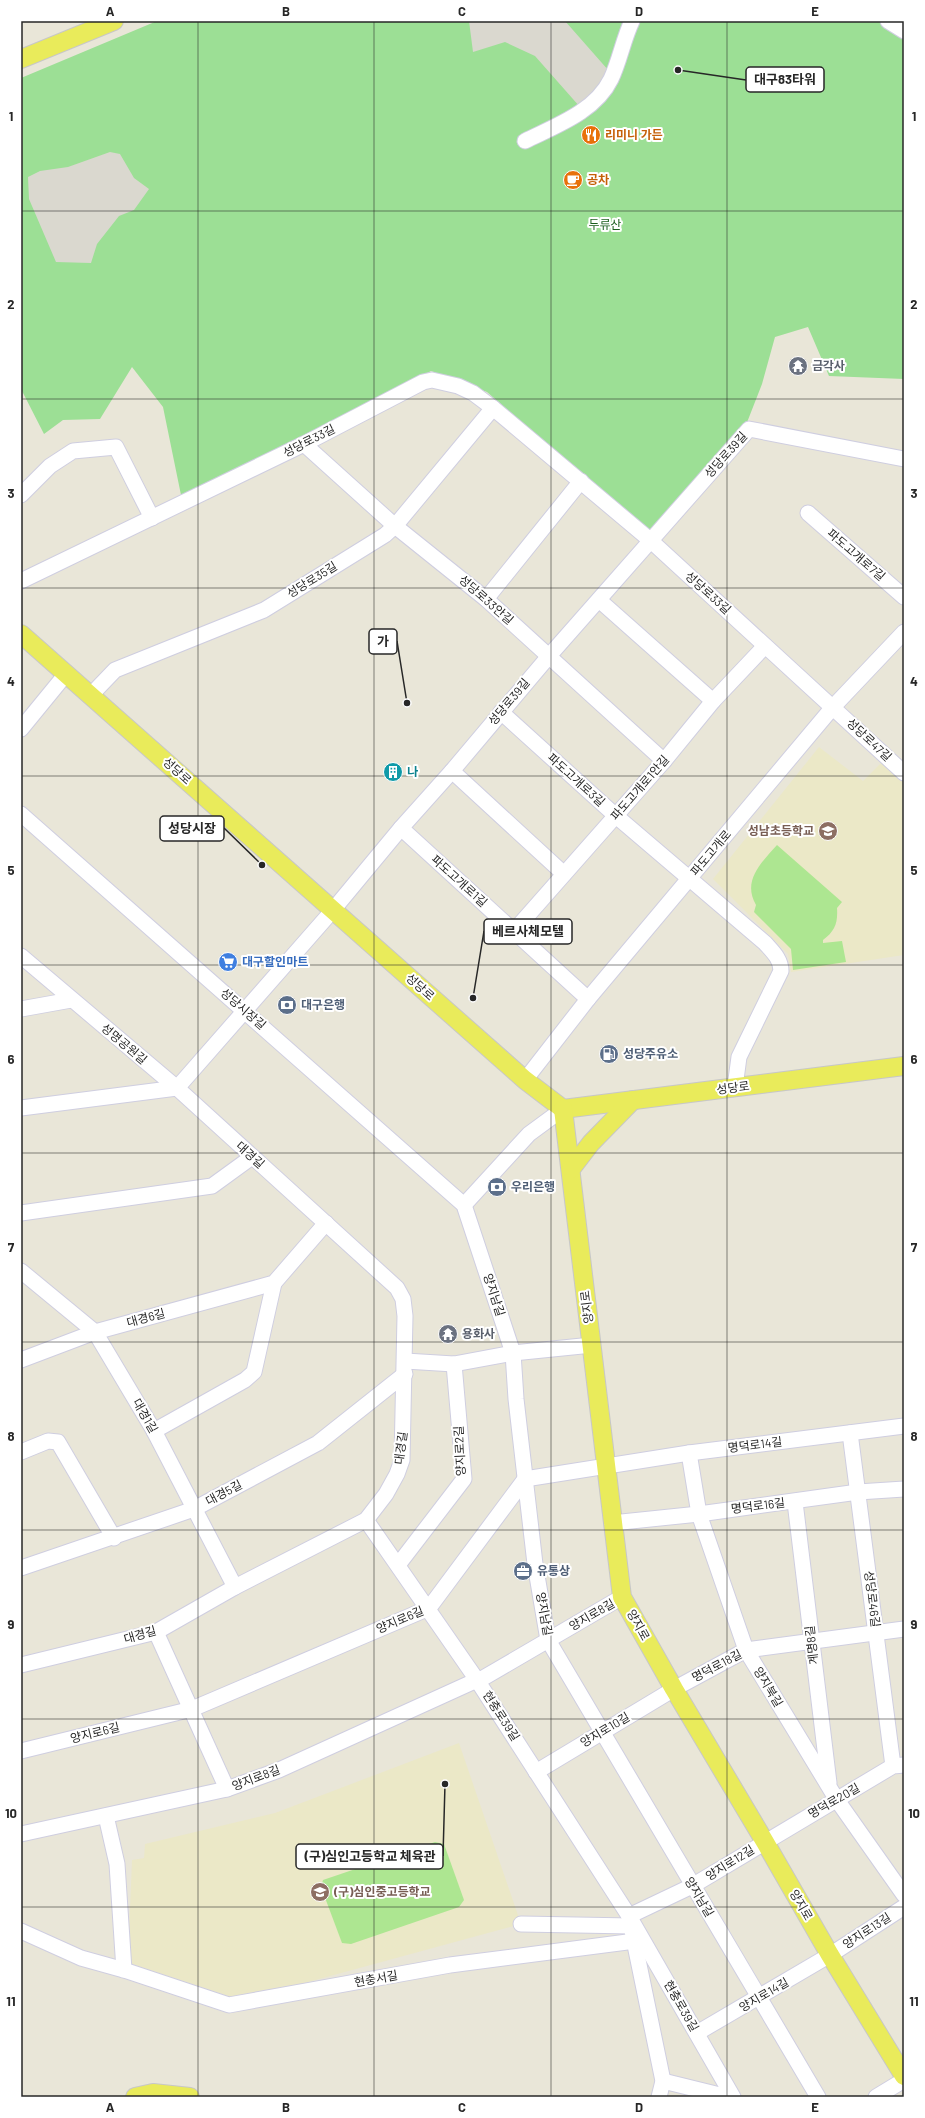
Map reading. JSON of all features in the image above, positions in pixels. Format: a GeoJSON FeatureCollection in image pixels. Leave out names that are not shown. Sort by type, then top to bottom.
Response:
{"type":"FeatureCollection","features":[{"type":"Feature","properties":{"kind":"main road"},"geometry":{"type":"LineString","coordinates":[[21,59],[114,21]]}},
{"type":"Feature","properties":{"kind":"main road","name":"성당로"},"geometry":{"type":"LineString","coordinates":[[21,634],[525,1080],[564,1109],[904,1066]]}},
{"type":"Feature","properties":{"kind":"main road"},"geometry":{"type":"LineString","coordinates":[[571,1169],[591,1144],[633,1100]]}},
{"type":"Feature","properties":{"kind":"main road","name":"양지로"},"geometry":{"type":"LineString","coordinates":[[564,1109],[622,1597],[830,1956],[904,2076]]}},
{"type":"Feature","properties":{"kind":"main road"},"geometry":{"type":"LineString","coordinates":[[135,2097],[153,2093],[182,2097]]}},
{"type":"Feature","properties":{"kind":"street"},"geometry":{"type":"LineString","coordinates":[[524,141],[577,114],[598,96],[610,80],[632,21]]}},
{"type":"Feature","properties":{"kind":"street"},"geometry":{"type":"LineString","coordinates":[[888,21],[904,31]]}},
{"type":"Feature","properties":{"kind":"street","name":"성당로33길"},"geometry":{"type":"LineString","coordinates":[[21,581],[304,444],[410,388],[432,380],[458,386],[473,393],[493,408],[650,540],[833,707]]}},
{"type":"Feature","properties":{"kind":"street","name":"성당로35길"},"geometry":{"type":"LineString","coordinates":[[91,695],[115,670],[264,610],[385,535],[395,526],[493,408]]}},
{"type":"Feature","properties":{"kind":"street","name":"성당로39길"},"geometry":{"type":"LineString","coordinates":[[333,910],[548,656],[749,429],[904,459]]}},
{"type":"Feature","properties":{"kind":"street","name":"성당로33안길"},"geometry":{"type":"LineString","coordinates":[[304,444],[395,526],[486,599],[664,760]]}},
{"type":"Feature","properties":{"kind":"street"},"geometry":{"type":"LineString","coordinates":[[21,496],[50,466],[73,451],[116,447],[152,518]]}},
{"type":"Feature","properties":{"kind":"street"},"geometry":{"type":"LineString","coordinates":[[486,599],[581,481]]}},
{"type":"Feature","properties":{"kind":"street","name":"파도고개로7길"},"geometry":{"type":"LineString","coordinates":[[808,513],[904,597]]}},
{"type":"Feature","properties":{"kind":"street"},"geometry":{"type":"LineString","coordinates":[[599,600],[713,701]]}},
{"type":"Feature","properties":{"kind":"street","name":"파도고개로"},"geometry":{"type":"LineString","coordinates":[[525,1080],[588,999],[833,707],[904,632]]}},
{"type":"Feature","properties":{"kind":"street","name":"파도고개로1안길"},"geometry":{"type":"LineString","coordinates":[[514,931],[616,816],[713,701],[765,646]]}},
{"type":"Feature","properties":{"kind":"street"},"geometry":{"type":"LineString","coordinates":[[21,729],[66,674]]}},
{"type":"Feature","properties":{"kind":"street","name":"성당로47길"},"geometry":{"type":"LineString","coordinates":[[833,707],[904,773]]}},
{"type":"Feature","properties":{"kind":"street","name":"파도고개로3길"},"geometry":{"type":"LineString","coordinates":[[500,712],[616,816],[765,943],[777,956],[781,964],[781,971],[739,1057],[735,1087]]}},
{"type":"Feature","properties":{"kind":"street"},"geometry":{"type":"LineString","coordinates":[[452,771],[564,874]]}},
{"type":"Feature","properties":{"kind":"street","name":"성당시장길"},"geometry":{"type":"LineString","coordinates":[[21,814],[464,1205]]}},
{"type":"Feature","properties":{"kind":"street","name":"파도고개로1길"},"geometry":{"type":"LineString","coordinates":[[401,828],[588,999]]}},
{"type":"Feature","properties":{"kind":"street"},"geometry":{"type":"LineString","coordinates":[[21,1108],[177,1088],[333,910]]}},
{"type":"Feature","properties":{"kind":"street","name":"성명공원길"},"geometry":{"type":"LineString","coordinates":[[21,956],[71,1000],[177,1088]]}},
{"type":"Feature","properties":{"kind":"street"},"geometry":{"type":"LineString","coordinates":[[21,1009],[71,1000]]}},
{"type":"Feature","properties":{"kind":"street","name":"대경길"},"geometry":{"type":"LineString","coordinates":[[21,1665],[156,1632],[235,1587],[366,1520],[386,1494],[397,1474],[402,1460],[406,1316],[403,1299],[396,1288],[177,1088]]}},
{"type":"Feature","properties":{"kind":"street"},"geometry":{"type":"LineString","coordinates":[[464,1205],[529,1134],[564,1109]]}},
{"type":"Feature","properties":{"kind":"street"},"geometry":{"type":"LineString","coordinates":[[21,1213],[212,1186],[252,1157]]}},
{"type":"Feature","properties":{"kind":"street","name":"양지남길"},"geometry":{"type":"LineString","coordinates":[[464,1205],[513,1353],[516,1399],[535,1564],[548,1640],[818,2097]]}},
{"type":"Feature","properties":{"kind":"street"},"geometry":{"type":"LineString","coordinates":[[154,1431],[245,1380],[254,1372],[274,1283],[326,1223]]}},
{"type":"Feature","properties":{"kind":"street","name":"대경1길"},"geometry":{"type":"LineString","coordinates":[[21,1271],[95,1332],[154,1431],[235,1587]]}},
{"type":"Feature","properties":{"kind":"street","name":"대경6길"},"geometry":{"type":"LineString","coordinates":[[21,1360],[95,1332],[274,1283]]}},
{"type":"Feature","properties":{"kind":"street"},"geometry":{"type":"LineString","coordinates":[[405,1368],[454,1364],[513,1353],[592,1345]]}},
{"type":"Feature","properties":{"kind":"street","name":"양지로2길"},"geometry":{"type":"LineString","coordinates":[[398,1565],[464,1479],[454,1364]]}},
{"type":"Feature","properties":{"kind":"street","name":"대경5길"},"geometry":{"type":"LineString","coordinates":[[21,1568],[114,1538],[194,1509],[318,1443],[405,1368]]}},
{"type":"Feature","properties":{"kind":"street","name":"명덕로14길"},"geometry":{"type":"LineString","coordinates":[[606,1466],[689,1453],[904,1426]]}},
{"type":"Feature","properties":{"kind":"street","name":"성당로46길"},"geometry":{"type":"LineString","coordinates":[[850,1433],[876,1632],[899,1766]]}},
{"type":"Feature","properties":{"kind":"street"},"geometry":{"type":"LineString","coordinates":[[21,1452],[48,1441],[58,1442],[114,1538]]}},
{"type":"Feature","properties":{"kind":"street","name":"양지북길"},"geometry":{"type":"LineString","coordinates":[[689,1453],[699,1514],[746,1650],[833,1794],[904,1895]]}},
{"type":"Feature","properties":{"kind":"street"},"geometry":{"type":"LineString","coordinates":[[525,1479],[606,1466]]}},
{"type":"Feature","properties":{"kind":"street","name":"양지로6길"},"geometry":{"type":"LineString","coordinates":[[21,1751],[192,1709],[429,1608],[525,1479]]}},
{"type":"Feature","properties":{"kind":"street","name":"명덕로16길"},"geometry":{"type":"LineString","coordinates":[[612,1523],[795,1502],[858,1492],[904,1489]]}},
{"type":"Feature","properties":{"kind":"street","name":"계명8길"},"geometry":{"type":"LineString","coordinates":[[795,1502],[833,1794]]}},
{"type":"Feature","properties":{"kind":"street","name":"현충로39길"},"geometry":{"type":"LineString","coordinates":[[366,1520],[478,1680],[630,1921],[697,2033],[733,2097]]}},
{"type":"Feature","properties":{"kind":"street","name":"양지로8길"},"geometry":{"type":"LineString","coordinates":[[21,1834],[227,1789],[279,1770],[478,1680],[622,1597]]}},
{"type":"Feature","properties":{"kind":"street","name":"명덕로18길"},"geometry":{"type":"LineString","coordinates":[[674,1689],[746,1650],[904,1629]]}},
{"type":"Feature","properties":{"kind":"street"},"geometry":{"type":"LineString","coordinates":[[156,1632],[227,1789]]}},
{"type":"Feature","properties":{"kind":"street","name":"양지로10길"},"geometry":{"type":"LineString","coordinates":[[536,1772],[674,1689]]}},
{"type":"Feature","properties":{"kind":"street","name":"명덕로20길"},"geometry":{"type":"LineString","coordinates":[[765,1842],[833,1794],[899,1766]]}},
{"type":"Feature","properties":{"kind":"street"},"geometry":{"type":"LineString","coordinates":[[106,1816],[117,1864],[124,1970]]}},
{"type":"Feature","properties":{"kind":"street","name":"양지로12길"},"geometry":{"type":"LineString","coordinates":[[630,1921],[765,1842]]}},
{"type":"Feature","properties":{"kind":"street","name":"양지로13길"},"geometry":{"type":"LineString","coordinates":[[830,1956],[904,1907]]}},
{"type":"Feature","properties":{"kind":"street"},"geometry":{"type":"LineString","coordinates":[[521,1924],[630,1921]]}},
{"type":"Feature","properties":{"kind":"street","name":"현충로39길"},"geometry":{"type":"LineString","coordinates":[[630,1921],[663,2081],[659,2097]]}},
{"type":"Feature","properties":{"kind":"street","name":"현충서길"},"geometry":{"type":"LineString","coordinates":[[21,1931],[81,1958],[124,1970],[229,2005],[450,1965],[635,1941]]}},
{"type":"Feature","properties":{"kind":"street","name":"양지로14길"},"geometry":{"type":"LineString","coordinates":[[697,2033],[830,1956]]}},
{"type":"Feature","properties":{"kind":"street"},"geometry":{"type":"LineString","coordinates":[[876,2097],[904,2080]]}},
{"type":"Feature","properties":{"kind":"street"},"geometry":{"type":"LineString","coordinates":[[663,2081],[728,2097]]}},
{"type":"Feature","properties":{"kind":"shaded area"},"geometry":{"type":"Polygon","coordinates":[[[469,21],[565,21],[609,71],[580,107],[535,56],[505,42],[473,52],[469,21]]]}},
{"type":"Feature","properties":{"kind":"shaded area"},"geometry":{"type":"Polygon","coordinates":[[[110,152],[120,154],[134,178],[149,189],[134,210],[119,216],[97,244],[91,263],[56,262],[29,199],[28,177],[40,171],[68,167],[110,152]]]}},
{"type":"Feature","properties":{"kind":"shaded area","name":"성남초등학교"},"geometry":{"type":"Polygon","coordinates":[[[819,747],[863,781],[882,762],[904,782],[904,955],[791,972],[788,954],[713,879],[819,747]]]}},
{"type":"Feature","properties":{"kind":"shaded area","name":"(구)심인중고등학교"},"geometry":{"type":"Polygon","coordinates":[[[459,1743],[521,1924],[231,2003],[131,1968],[128,1959],[132,1860],[144,1858],[145,1844],[275,1813],[459,1743]]]}},
{"type":"Feature","properties":{"kind":"green space","name":"두류산"},"geometry":{"type":"Polygon","coordinates":[[[157,21],[904,21],[904,379],[829,376],[808,327],[775,337],[762,384],[746,425],[650,534],[487,392],[431,371],[184,500],[183,494],[181,495],[163,407],[132,367],[100,419],[63,420],[44,434],[21,389],[21,78],[157,21]]]}},
{"type":"Feature","properties":{"kind":"green space"},"geometry":{"type":"Polygon","coordinates":[[[777,845],[842,902],[837,908],[835,926],[823,940],[823,943],[842,941],[846,962],[793,970],[791,949],[754,912],[756,905],[752,896],[752,880],[765,859],[777,845]]]}},
{"type":"Feature","properties":{"kind":"green space"},"geometry":{"type":"Polygon","coordinates":[[[435,1842],[444,1844],[464,1900],[459,1907],[351,1944],[342,1943],[321,1887],[323,1880],[435,1842]]]}},
{"type":"Feature","properties":{"kind":"place","name":"대구83타워"},"geometry":{"type":"Point","coordinates":[678,70]}},
{"type":"Feature","properties":{"kind":"place","name":"리미니 가든"},"geometry":{"type":"Point","coordinates":[591,135]}},
{"type":"Feature","properties":{"kind":"place","name":"공차"},"geometry":{"type":"Point","coordinates":[573,180]}},
{"type":"Feature","properties":{"kind":"place","name":"금각사"},"geometry":{"type":"Point","coordinates":[798,366]}},
{"type":"Feature","properties":{"kind":"place","name":"가"},"geometry":{"type":"Point","coordinates":[407,703]}},
{"type":"Feature","properties":{"kind":"place","name":"나"},"geometry":{"type":"Point","coordinates":[393,772]}},
{"type":"Feature","properties":{"kind":"place","name":"성남초등학교"},"geometry":{"type":"Point","coordinates":[828,831]}},
{"type":"Feature","properties":{"kind":"place","name":"성당시장"},"geometry":{"type":"Point","coordinates":[262,865]}},
{"type":"Feature","properties":{"kind":"place","name":"대구할인마트"},"geometry":{"type":"Point","coordinates":[228,962]}},
{"type":"Feature","properties":{"kind":"place","name":"베르사체모텔"},"geometry":{"type":"Point","coordinates":[473,998]}},
{"type":"Feature","properties":{"kind":"place","name":"대구은행"},"geometry":{"type":"Point","coordinates":[287,1005]}},
{"type":"Feature","properties":{"kind":"place","name":"성당주유소"},"geometry":{"type":"Point","coordinates":[609,1054]}},
{"type":"Feature","properties":{"kind":"place","name":"우리은행"},"geometry":{"type":"Point","coordinates":[497,1187]}},
{"type":"Feature","properties":{"kind":"place","name":"용화사"},"geometry":{"type":"Point","coordinates":[448,1334]}},
{"type":"Feature","properties":{"kind":"place","name":"유통상"},"geometry":{"type":"Point","coordinates":[523,1571]}},
{"type":"Feature","properties":{"kind":"place","name":"(구)심인고등학교 체육관"},"geometry":{"type":"Point","coordinates":[445,1784]}},
{"type":"Feature","properties":{"kind":"place","name":"(구)심인중고등학교"},"geometry":{"type":"Point","coordinates":[320,1892]}}]}
